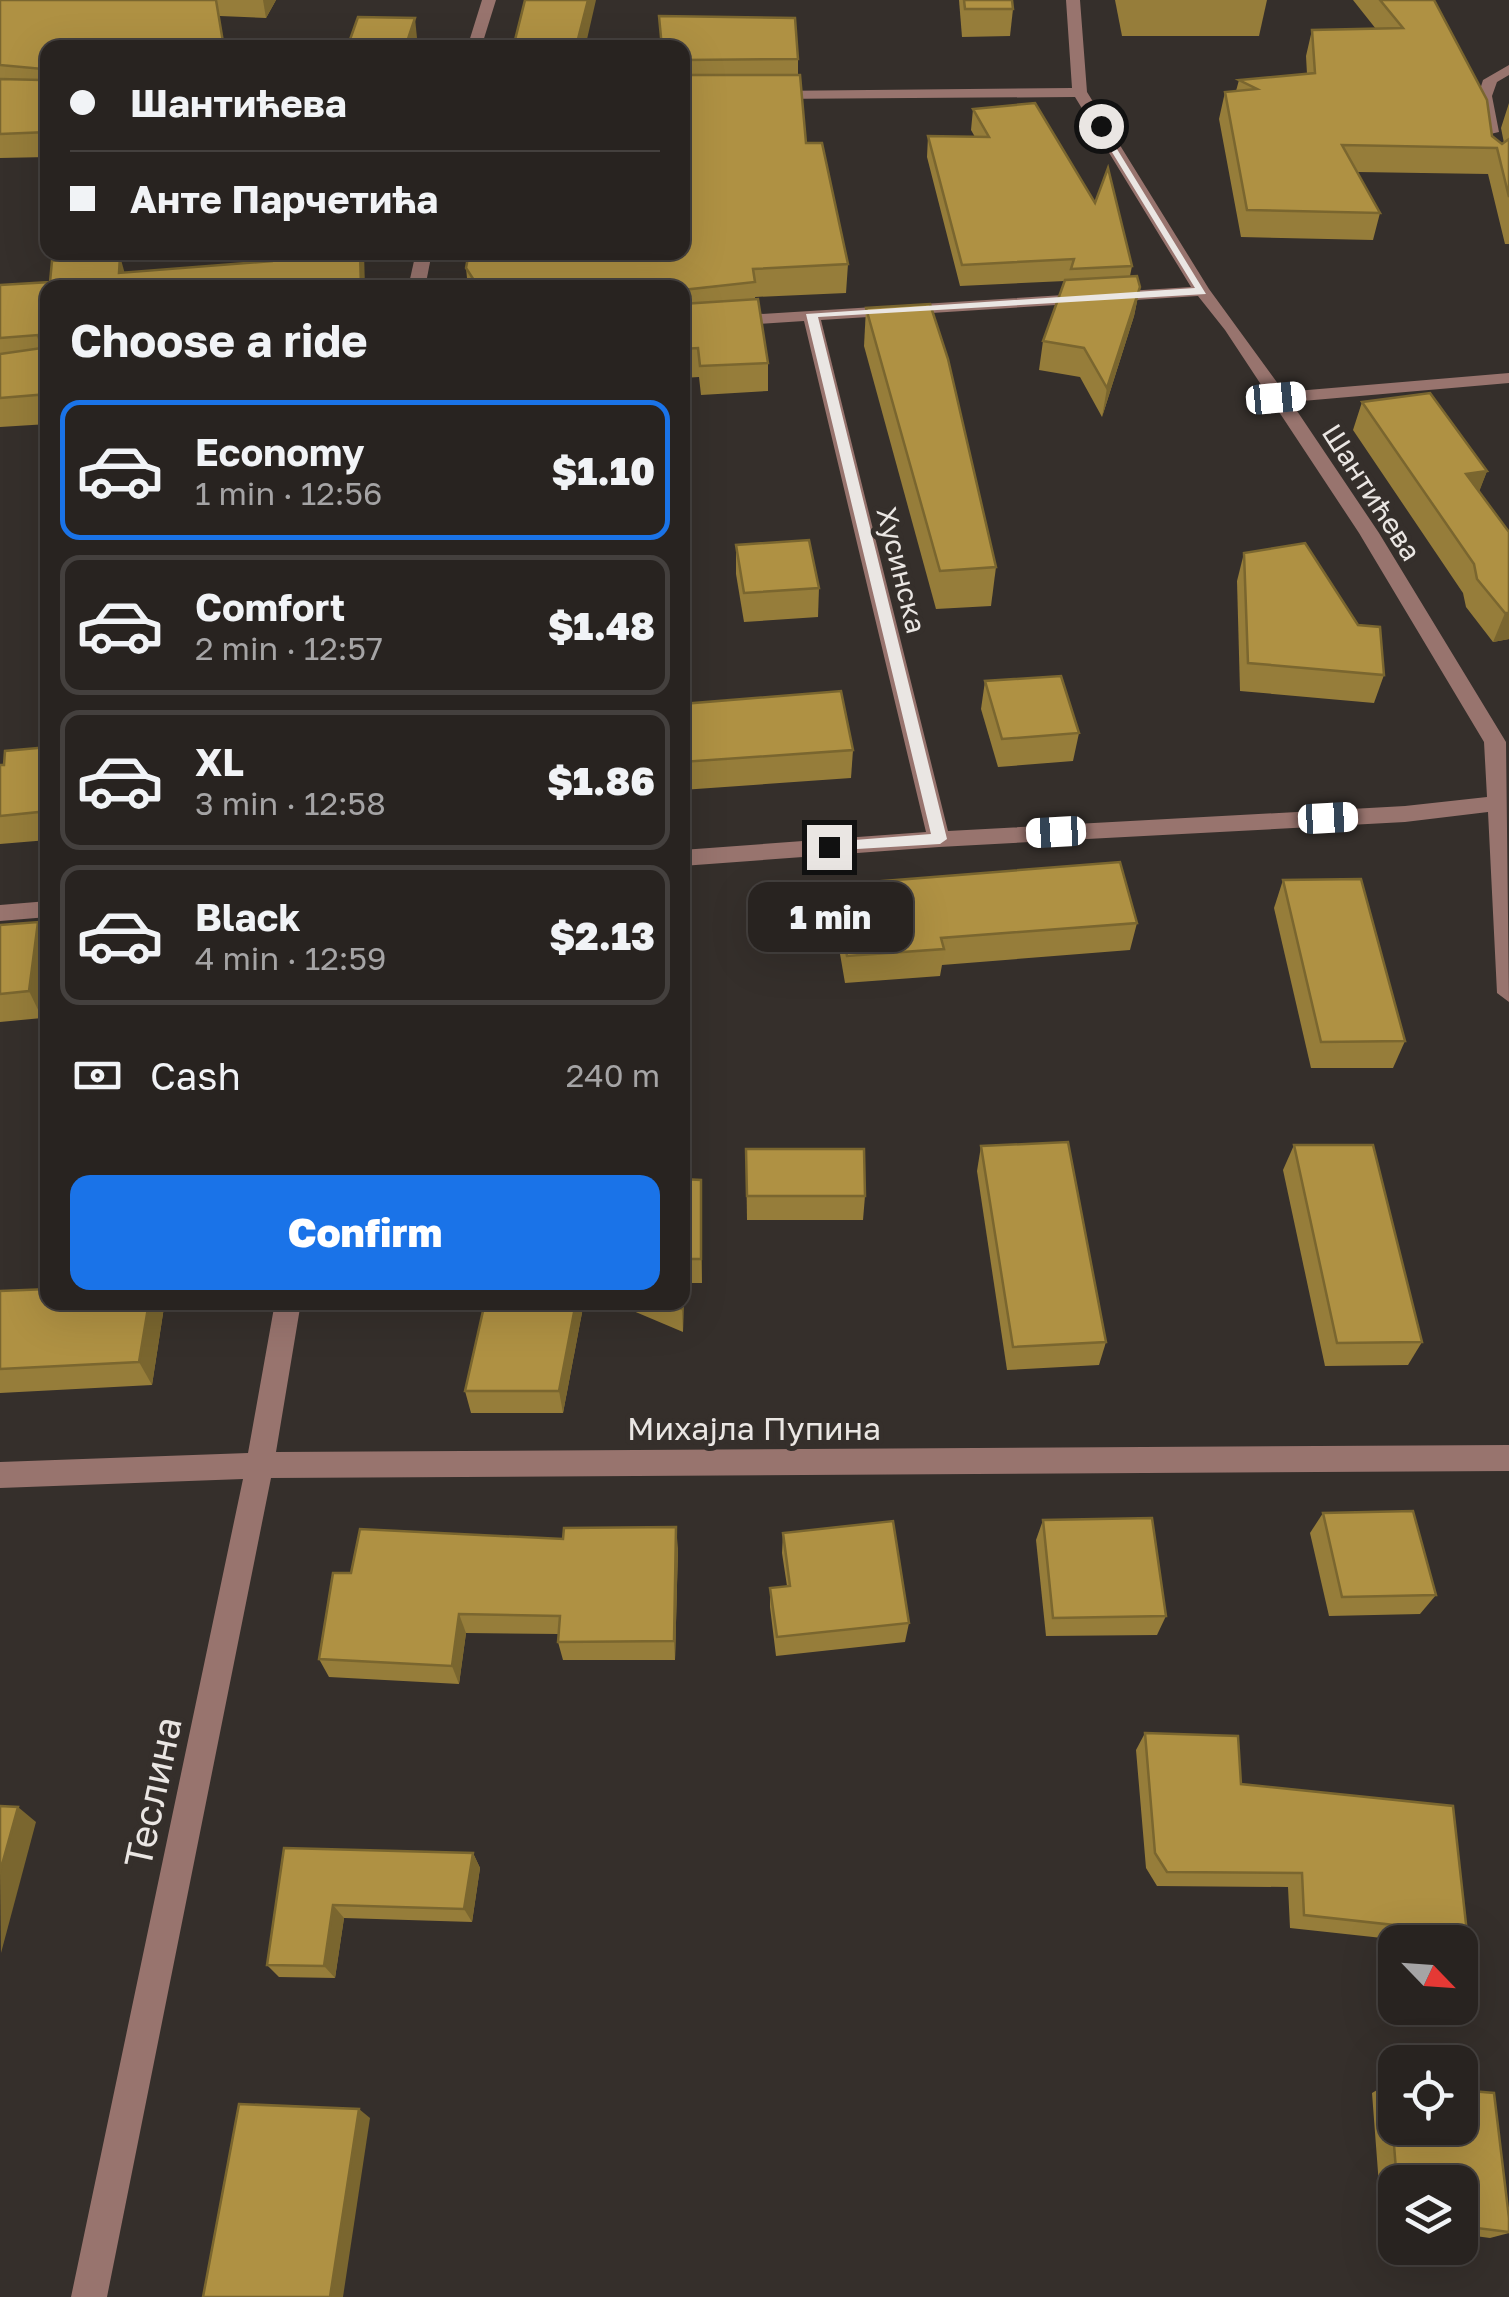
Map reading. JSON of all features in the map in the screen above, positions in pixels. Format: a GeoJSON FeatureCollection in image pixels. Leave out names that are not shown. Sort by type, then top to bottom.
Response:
{"type":"FeatureCollection","features":[{"type":"Feature","properties":{"kind":"street"},"geometry":{"type":"LineString","coordinates":[[476,40],[489,0]]}},
{"type":"Feature","properties":{"kind":"street","name":"Шантићева"},"geometry":{"type":"LineString","coordinates":[[1073,0],[1080,92],[1202,291],[1232,327],[1369,533],[1495,742],[1509,993]]}},
{"type":"Feature","properties":{"kind":"street"},"geometry":{"type":"LineString","coordinates":[[1492,145],[1485,96],[1490,80],[1509,69]]}},
{"type":"Feature","properties":{"kind":"street"},"geometry":{"type":"LineString","coordinates":[[742,95],[1080,92]]}},
{"type":"Feature","properties":{"kind":"street"},"geometry":{"type":"LineString","coordinates":[[690,323],[1202,291]]}},
{"type":"Feature","properties":{"kind":"street","name":"Хусинска"},"geometry":{"type":"LineString","coordinates":[[811,314],[940,839]]}},
{"type":"Feature","properties":{"kind":"street"},"geometry":{"type":"LineString","coordinates":[[1276,398],[1509,378]]}},
{"type":"Feature","properties":{"kind":"street"},"geometry":{"type":"LineString","coordinates":[[690,857],[940,839],[1406,814],[1498,803]]}},
{"type":"Feature","properties":{"kind":"street"},"geometry":{"type":"LineString","coordinates":[[0,913],[40,910]]}},
{"type":"Feature","properties":{"kind":"street","name":"Теслина"},"geometry":{"type":"LineString","coordinates":[[89,2297],[260,1465],[287,1310]]}},
{"type":"Feature","properties":{"kind":"street","name":"Михајла Пупина"},"geometry":{"type":"LineString","coordinates":[[0,1475],[260,1465],[1509,1458]]}},
{"type":"Feature","properties":{"kind":"building"},"geometry":{"type":"Polygon","coordinates":[[[0,0],[216,0],[223,40],[40,40],[40,69],[0,65],[0,0]]]}},
{"type":"Feature","properties":{"kind":"building"},"geometry":{"type":"Polygon","coordinates":[[[525,0],[588,0],[578,39],[515,40],[525,0]]]}},
{"type":"Feature","properties":{"kind":"building"},"geometry":{"type":"Polygon","coordinates":[[[964,0],[1012,0],[1013,9],[965,9],[964,0]]]}},
{"type":"Feature","properties":{"kind":"building"},"geometry":{"type":"Polygon","coordinates":[[[1380,0],[1434,0],[1487,100],[1492,136],[1502,144],[1509,139],[1509,197],[1497,148],[1342,145],[1380,213],[1247,210],[1225,92],[1257,89],[1239,80],[1315,73],[1312,30],[1403,28],[1380,0]]]}},
{"type":"Feature","properties":{"kind":"building"},"geometry":{"type":"Polygon","coordinates":[[[659,16],[795,18],[798,59],[690,60],[690,40],[661,40],[659,16]]]}},
{"type":"Feature","properties":{"kind":"building"},"geometry":{"type":"Polygon","coordinates":[[[358,17],[415,18],[408,40],[350,40],[358,17]]]}},
{"type":"Feature","properties":{"kind":"building"},"geometry":{"type":"Polygon","coordinates":[[[690,75],[800,75],[806,143],[822,143],[848,264],[753,269],[755,282],[690,289],[690,280],[474,280],[466,268],[468,260],[690,260],[690,75]]]}},
{"type":"Feature","properties":{"kind":"building"},"geometry":{"type":"Polygon","coordinates":[[[0,79],[40,80],[40,132],[0,134],[0,79]]]}},
{"type":"Feature","properties":{"kind":"building"},"geometry":{"type":"Polygon","coordinates":[[[1035,103],[1095,203],[1108,168],[1132,266],[1071,269],[1074,259],[962,265],[928,136],[989,137],[973,109],[1035,103]]]}},
{"type":"Feature","properties":{"kind":"building"},"geometry":{"type":"Polygon","coordinates":[[[120,260],[119,273],[272,261],[360,260],[361,280],[50,280],[52,261],[120,260]]]}},
{"type":"Feature","properties":{"kind":"building"},"geometry":{"type":"Polygon","coordinates":[[[1137,276],[1140,287],[1107,388],[1084,348],[1043,341],[1065,280],[1137,276]]]}},
{"type":"Feature","properties":{"kind":"building"},"geometry":{"type":"Polygon","coordinates":[[[40,283],[40,342],[38,335],[0,338],[0,285],[40,283]]]}},
{"type":"Feature","properties":{"kind":"building"},"geometry":{"type":"Polygon","coordinates":[[[758,299],[768,363],[700,366],[698,348],[690,348],[690,303],[758,299]]]}},
{"type":"Feature","properties":{"kind":"building"},"geometry":{"type":"Polygon","coordinates":[[[930,304],[948,359],[996,567],[940,571],[866,308],[930,304]]]}},
{"type":"Feature","properties":{"kind":"building"},"geometry":{"type":"Polygon","coordinates":[[[40,348],[40,395],[0,398],[0,354],[40,348]]]}},
{"type":"Feature","properties":{"kind":"building"},"geometry":{"type":"Polygon","coordinates":[[[1430,393],[1487,471],[1466,474],[1509,532],[1509,613],[1477,579],[1474,564],[1362,402],[1430,393]]]}},
{"type":"Feature","properties":{"kind":"building"},"geometry":{"type":"Polygon","coordinates":[[[809,540],[819,588],[744,593],[736,545],[809,540]]]}},
{"type":"Feature","properties":{"kind":"building"},"geometry":{"type":"Polygon","coordinates":[[[1305,543],[1358,625],[1380,627],[1384,675],[1248,663],[1244,553],[1305,543]]]}},
{"type":"Feature","properties":{"kind":"building"},"geometry":{"type":"Polygon","coordinates":[[[1061,676],[1079,733],[1002,739],[985,681],[1061,676]]]}},
{"type":"Feature","properties":{"kind":"building"},"geometry":{"type":"Polygon","coordinates":[[[841,691],[853,750],[690,761],[690,703],[841,691]]]}},
{"type":"Feature","properties":{"kind":"building"},"geometry":{"type":"Polygon","coordinates":[[[40,748],[40,812],[0,816],[0,765],[4,765],[5,751],[40,748]]]}},
{"type":"Feature","properties":{"kind":"building"},"geometry":{"type":"Polygon","coordinates":[[[1120,862],[1137,923],[941,938],[944,949],[847,956],[834,885],[1120,862]]]}},
{"type":"Feature","properties":{"kind":"building"},"geometry":{"type":"Polygon","coordinates":[[[1361,879],[1405,1041],[1321,1042],[1283,880],[1361,879]]]}},
{"type":"Feature","properties":{"kind":"building"},"geometry":{"type":"Polygon","coordinates":[[[38,922],[29,991],[0,994],[0,925],[38,922]]]}},
{"type":"Feature","properties":{"kind":"building"},"geometry":{"type":"Polygon","coordinates":[[[1068,1142],[1106,1342],[1013,1347],[981,1146],[1068,1142]]]}},
{"type":"Feature","properties":{"kind":"building"},"geometry":{"type":"Polygon","coordinates":[[[1294,1145],[1373,1145],[1422,1342],[1337,1343],[1294,1145]]]}},
{"type":"Feature","properties":{"kind":"building"},"geometry":{"type":"Polygon","coordinates":[[[746,1149],[864,1149],[865,1196],[747,1196],[746,1149]]]}},
{"type":"Feature","properties":{"kind":"building"},"geometry":{"type":"Polygon","coordinates":[[[690,1179],[701,1180],[701,1259],[690,1259],[690,1179]]]}},
{"type":"Feature","properties":{"kind":"building"},"geometry":{"type":"Polygon","coordinates":[[[40,1289],[40,1310],[148,1310],[139,1362],[0,1369],[0,1291],[40,1289]]]}},
{"type":"Feature","properties":{"kind":"building"},"geometry":{"type":"Polygon","coordinates":[[[483,1310],[574,1310],[559,1391],[465,1391],[483,1310]]]}},
{"type":"Feature","properties":{"kind":"building"},"geometry":{"type":"Polygon","coordinates":[[[1413,1511],[1436,1595],[1342,1597],[1323,1513],[1413,1511]]]}},
{"type":"Feature","properties":{"kind":"building"},"geometry":{"type":"Polygon","coordinates":[[[1152,1518],[1166,1616],[1053,1618],[1043,1520],[1152,1518]]]}},
{"type":"Feature","properties":{"kind":"building"},"geometry":{"type":"Polygon","coordinates":[[[893,1521],[909,1623],[777,1637],[770,1588],[790,1586],[783,1533],[893,1521]]]}},
{"type":"Feature","properties":{"kind":"building"},"geometry":{"type":"Polygon","coordinates":[[[676,1527],[674,1641],[558,1642],[560,1616],[459,1614],[452,1666],[319,1659],[333,1573],[351,1573],[360,1529],[563,1539],[564,1528],[676,1527]]]}},
{"type":"Feature","properties":{"kind":"building"},"geometry":{"type":"Polygon","coordinates":[[[1145,1733],[1238,1736],[1241,1784],[1453,1806],[1466,1925],[1395,1925],[1304,1915],[1302,1873],[1167,1872],[1155,1853],[1145,1733]]]}},
{"type":"Feature","properties":{"kind":"building"},"geometry":{"type":"Polygon","coordinates":[[[0,1806],[18,1807],[0,1872],[0,1806]]]}},
{"type":"Feature","properties":{"kind":"building"},"geometry":{"type":"Polygon","coordinates":[[[284,1848],[473,1853],[464,1909],[333,1905],[324,1966],[267,1965],[284,1848]]]}},
{"type":"Feature","properties":{"kind":"building"},"geometry":{"type":"Polygon","coordinates":[[[1478,2092],[1494,2093],[1509,2232],[1478,2228],[1478,2165],[1396,2165],[1394,2145],[1478,2145],[1478,2092]]]}},
{"type":"Feature","properties":{"kind":"building"},"geometry":{"type":"Polygon","coordinates":[[[239,2104],[359,2109],[330,2297],[203,2297],[239,2104]]]}},
{"type":"Feature","properties":{"kind":"route"},"geometry":{"type":"LineString","coordinates":[[829,847],[940,839],[811,314],[1202,291],[1101,126]]}}]}
